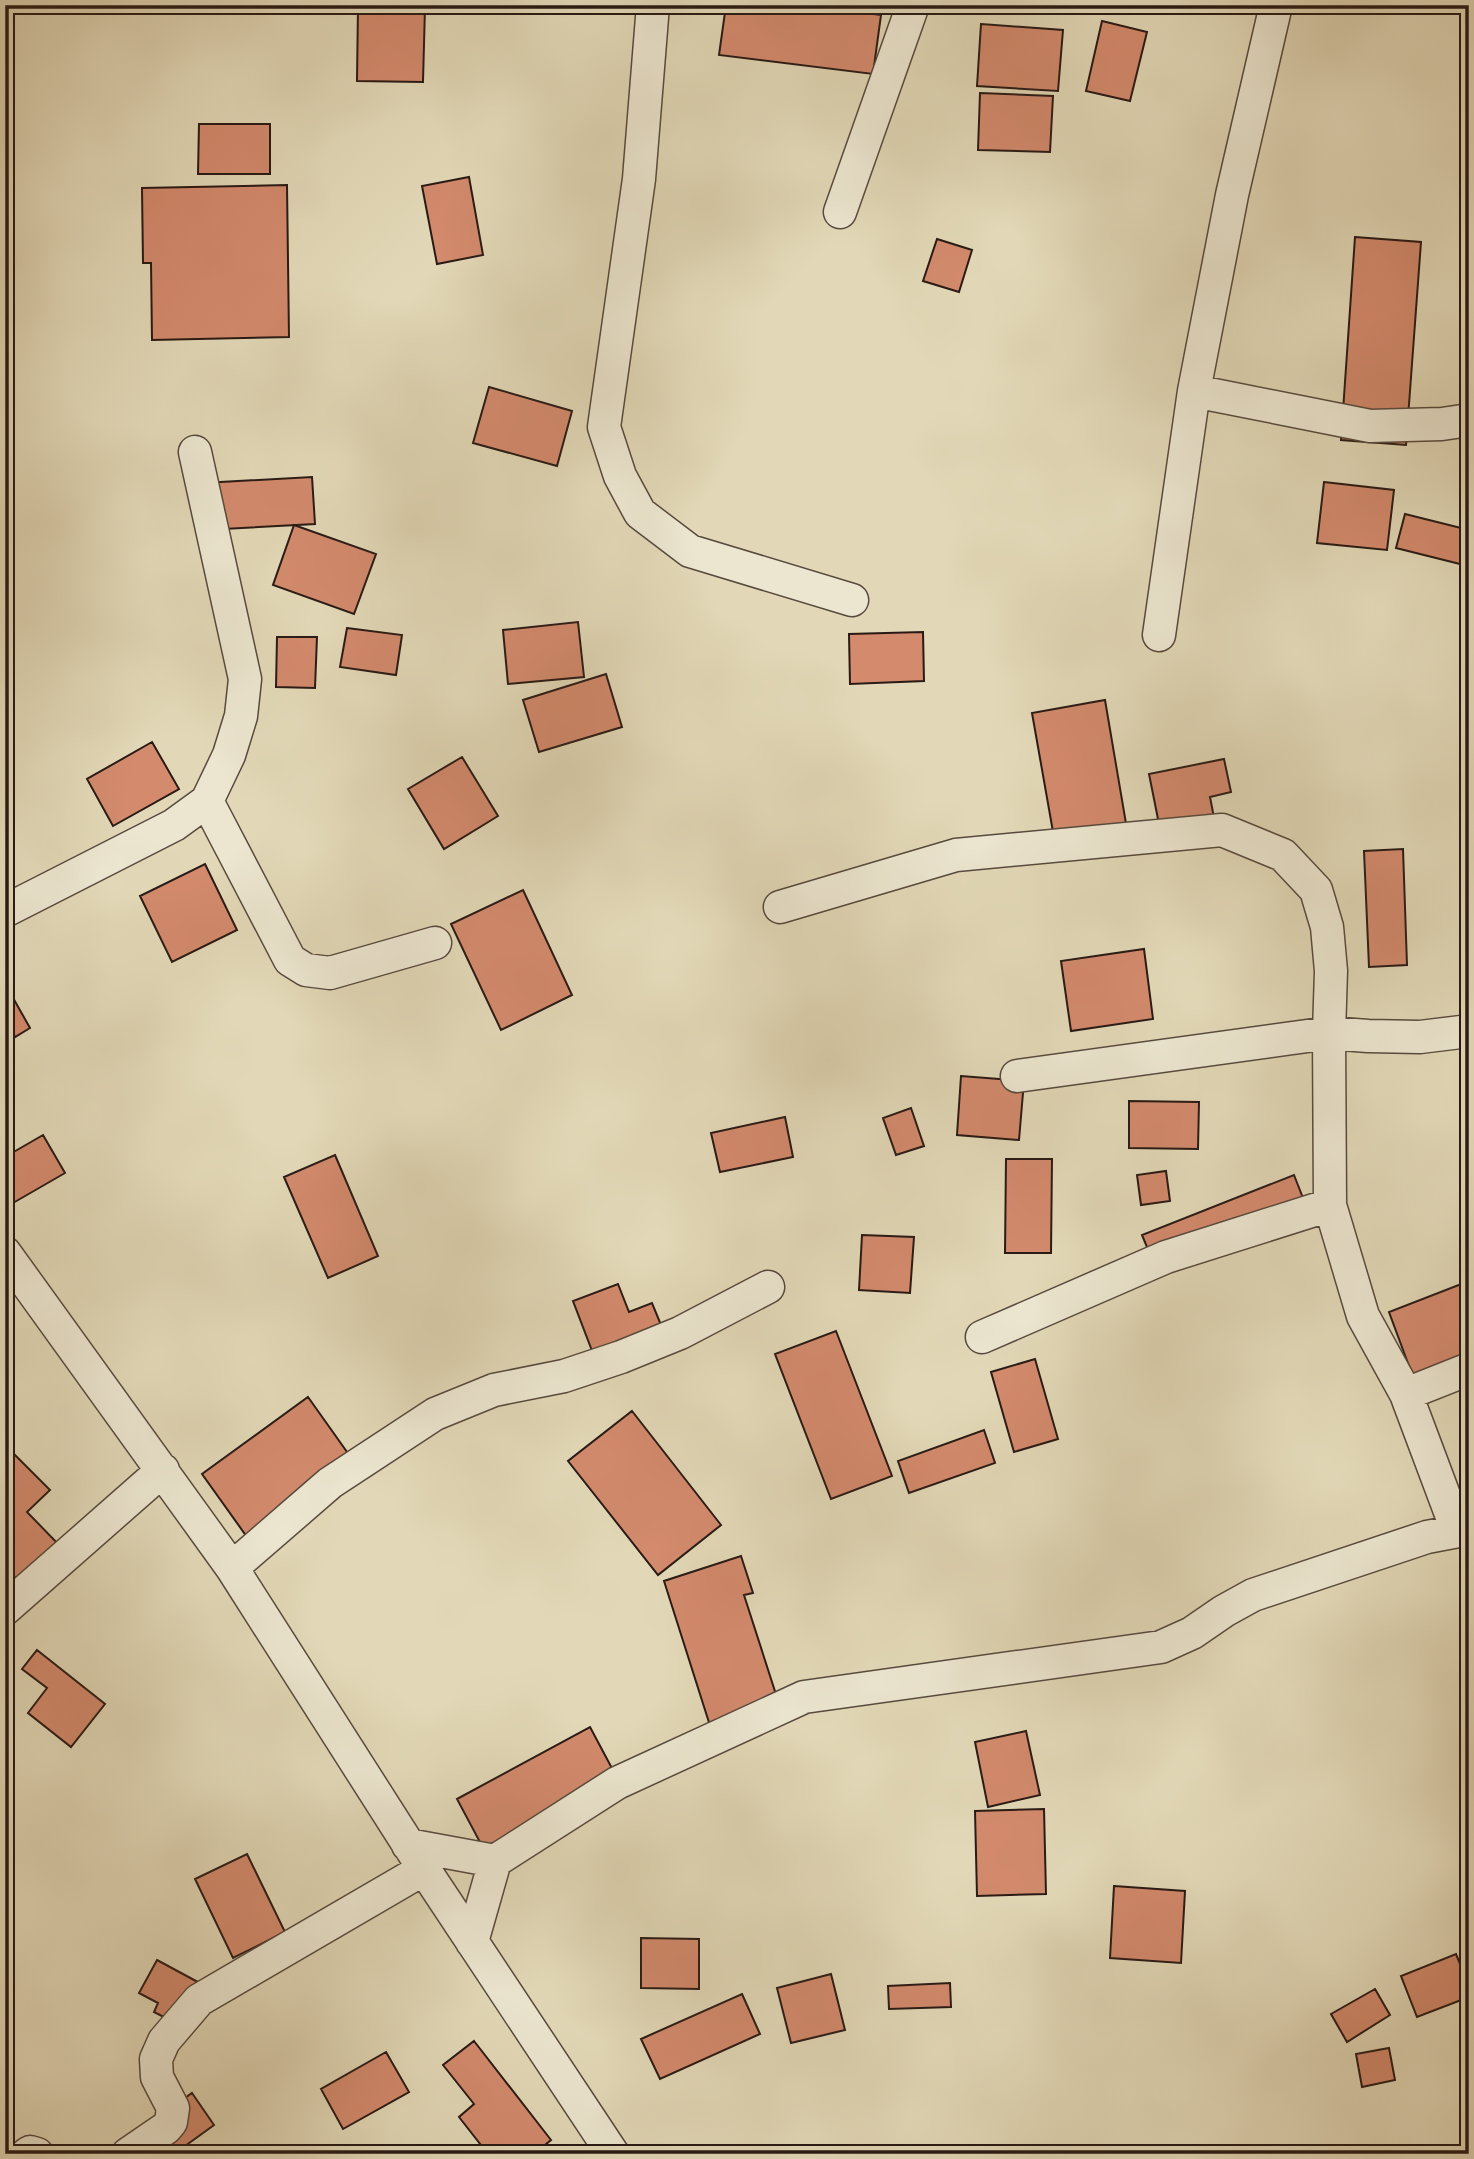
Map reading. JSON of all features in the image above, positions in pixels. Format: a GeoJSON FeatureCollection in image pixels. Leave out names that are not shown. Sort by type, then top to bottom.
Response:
{"type":"FeatureCollection","features":[{"type":"Feature","properties":{"kind":"street"},"geometry":{"type":"LineString","coordinates":[[653,5],[639,179],[604,427],[620,477],[640,513],[690,551],[852,600]]}},
{"type":"Feature","properties":{"kind":"street"},"geometry":{"type":"LineString","coordinates":[[840,212],[913,5]]}},
{"type":"Feature","properties":{"kind":"street"},"geometry":{"type":"LineString","coordinates":[[1159,635],[1194,391],[1232,195],[1276,5]]}},
{"type":"Feature","properties":{"kind":"street"},"geometry":{"type":"LineString","coordinates":[[1194,391],[1370,426],[1442,424],[1469,420]]}},
{"type":"Feature","properties":{"kind":"street"},"geometry":{"type":"LineString","coordinates":[[5,911],[174,825],[207,801],[229,755],[241,716],[245,679],[195,452]]}},
{"type":"Feature","properties":{"kind":"street"},"geometry":{"type":"LineString","coordinates":[[207,801],[290,960],[306,970],[330,972],[435,943]]}},
{"type":"Feature","properties":{"kind":"street"},"geometry":{"type":"LineString","coordinates":[[128,2154],[171,2122],[173,2108],[157,2077],[156,2059],[164,2041],[199,2000],[416,1857],[495,1861],[617,1783],[804,1697],[1161,1647],[1192,1633],[1254,1595],[1427,1537],[1463,1530],[1406,1394],[1363,1316],[1330,1205],[1331,971],[1327,928],[1316,890],[1283,855],[1222,830],[956,855],[780,907]]}},
{"type":"Feature","properties":{"kind":"street"},"geometry":{"type":"LineString","coordinates":[[1017,1076],[1329,1033],[1420,1037],[1469,1031]]}},
{"type":"Feature","properties":{"kind":"street"},"geometry":{"type":"LineString","coordinates":[[982,1337],[1166,1257],[1330,1205]]}},
{"type":"Feature","properties":{"kind":"street"},"geometry":{"type":"LineString","coordinates":[[5,1253],[232,1568],[416,1857],[613,2154]]}},
{"type":"Feature","properties":{"kind":"street"},"geometry":{"type":"LineString","coordinates":[[232,1568],[330,1483],[435,1413],[494,1390],[564,1376],[621,1357],[680,1333],[768,1287]]}},
{"type":"Feature","properties":{"kind":"street"},"geometry":{"type":"LineString","coordinates":[[1406,1394],[1469,1369]]}},
{"type":"Feature","properties":{"kind":"street"},"geometry":{"type":"LineString","coordinates":[[5,1609],[163,1470]]}},
{"type":"Feature","properties":{"kind":"street"},"geometry":{"type":"LineString","coordinates":[[472,1942],[495,1861]]}},
{"type":"Feature","properties":{"kind":"street"},"geometry":{"type":"LineString","coordinates":[[27,2154],[37,2154]]}},
{"type":"Feature","properties":{"kind":"building"},"geometry":{"type":"Polygon","coordinates":[[[726,5],[806,5],[881,15],[873,74],[719,55],[726,5]]]}},
{"type":"Feature","properties":{"kind":"building"},"geometry":{"type":"Polygon","coordinates":[[[358,6],[425,7],[423,82],[357,81],[358,6]]]}},
{"type":"Feature","properties":{"kind":"building"},"geometry":{"type":"Polygon","coordinates":[[[358,6],[425,7],[423,82],[357,81],[358,6]]]}},
{"type":"Feature","properties":{"kind":"building"},"geometry":{"type":"Polygon","coordinates":[[[1102,21],[1147,32],[1130,101],[1086,91],[1102,21]]]}},
{"type":"Feature","properties":{"kind":"building"},"geometry":{"type":"Polygon","coordinates":[[[981,24],[1063,30],[1058,91],[977,86],[981,24]]]}},
{"type":"Feature","properties":{"kind":"building"},"geometry":{"type":"Polygon","coordinates":[[[980,93],[1053,96],[1050,152],[978,150],[980,93]]]}},
{"type":"Feature","properties":{"kind":"building"},"geometry":{"type":"Polygon","coordinates":[[[199,124],[270,124],[270,174],[198,174],[199,124]]]}},
{"type":"Feature","properties":{"kind":"building"},"geometry":{"type":"Polygon","coordinates":[[[199,124],[270,124],[270,174],[198,174],[199,124]]]}},
{"type":"Feature","properties":{"kind":"building"},"geometry":{"type":"Polygon","coordinates":[[[469,177],[483,255],[437,264],[422,186],[469,177]]]}},
{"type":"Feature","properties":{"kind":"building"},"geometry":{"type":"Polygon","coordinates":[[[469,177],[483,255],[437,264],[422,186],[469,177]]]}},
{"type":"Feature","properties":{"kind":"building"},"geometry":{"type":"Polygon","coordinates":[[[287,185],[289,337],[152,340],[151,263],[143,263],[142,188],[287,185]]]}},
{"type":"Feature","properties":{"kind":"building"},"geometry":{"type":"Polygon","coordinates":[[[287,185],[289,337],[152,340],[151,263],[143,263],[142,188],[287,185]]]}},
{"type":"Feature","properties":{"kind":"building"},"geometry":{"type":"Polygon","coordinates":[[[1355,237],[1421,242],[1406,445],[1341,440],[1355,237]]]}},
{"type":"Feature","properties":{"kind":"building"},"geometry":{"type":"Polygon","coordinates":[[[937,239],[972,250],[959,292],[923,281],[937,239]]]}},
{"type":"Feature","properties":{"kind":"building"},"geometry":{"type":"Polygon","coordinates":[[[489,387],[572,411],[557,466],[473,443],[489,387]]]}},
{"type":"Feature","properties":{"kind":"building"},"geometry":{"type":"Polygon","coordinates":[[[312,477],[315,524],[205,530],[203,483],[312,477]]]}},
{"type":"Feature","properties":{"kind":"building"},"geometry":{"type":"Polygon","coordinates":[[[312,477],[315,524],[205,530],[203,483],[312,477]]]}},
{"type":"Feature","properties":{"kind":"building"},"geometry":{"type":"Polygon","coordinates":[[[1324,482],[1394,490],[1387,550],[1317,543],[1324,482]]]}},
{"type":"Feature","properties":{"kind":"building"},"geometry":{"type":"Polygon","coordinates":[[[1405,514],[1469,530],[1460,564],[1396,548],[1405,514]]]}},
{"type":"Feature","properties":{"kind":"building"},"geometry":{"type":"Polygon","coordinates":[[[294,525],[376,554],[354,614],[273,585],[294,525]]]}},
{"type":"Feature","properties":{"kind":"building"},"geometry":{"type":"Polygon","coordinates":[[[294,525],[376,554],[354,614],[273,585],[294,525]]]}},
{"type":"Feature","properties":{"kind":"building"},"geometry":{"type":"Polygon","coordinates":[[[578,622],[584,677],[508,684],[503,630],[578,622]]]}},
{"type":"Feature","properties":{"kind":"building"},"geometry":{"type":"Polygon","coordinates":[[[347,628],[402,635],[396,675],[340,667],[347,628]]]}},
{"type":"Feature","properties":{"kind":"building"},"geometry":{"type":"Polygon","coordinates":[[[923,632],[924,681],[850,684],[849,634],[923,632]]]}},
{"type":"Feature","properties":{"kind":"building"},"geometry":{"type":"Polygon","coordinates":[[[277,637],[317,637],[315,688],[276,687],[277,637]]]}},
{"type":"Feature","properties":{"kind":"building"},"geometry":{"type":"Polygon","coordinates":[[[277,637],[317,637],[315,688],[276,687],[277,637]]]}},
{"type":"Feature","properties":{"kind":"building"},"geometry":{"type":"Polygon","coordinates":[[[606,674],[622,727],[539,752],[523,700],[606,674]]]}},
{"type":"Feature","properties":{"kind":"building"},"geometry":{"type":"Polygon","coordinates":[[[1105,700],[1130,847],[1058,860],[1032,713],[1105,700]]]}},
{"type":"Feature","properties":{"kind":"building"},"geometry":{"type":"Polygon","coordinates":[[[152,742],[179,789],[113,826],[87,779],[152,742]]]}},
{"type":"Feature","properties":{"kind":"building"},"geometry":{"type":"Polygon","coordinates":[[[152,742],[179,789],[113,826],[87,779],[152,742]]]}},
{"type":"Feature","properties":{"kind":"building"},"geometry":{"type":"Polygon","coordinates":[[[462,757],[498,816],[444,849],[408,789],[462,757]]]}},
{"type":"Feature","properties":{"kind":"building"},"geometry":{"type":"Polygon","coordinates":[[[1224,759],[1231,792],[1210,797],[1217,833],[1163,844],[1149,774],[1224,759]]]}},
{"type":"Feature","properties":{"kind":"building"},"geometry":{"type":"Polygon","coordinates":[[[1403,849],[1407,965],[1369,967],[1364,851],[1403,849]]]}},
{"type":"Feature","properties":{"kind":"building"},"geometry":{"type":"Polygon","coordinates":[[[205,864],[237,930],[172,962],[140,896],[205,864]]]}},
{"type":"Feature","properties":{"kind":"building"},"geometry":{"type":"Polygon","coordinates":[[[205,864],[237,930],[172,962],[140,896],[205,864]]]}},
{"type":"Feature","properties":{"kind":"building"},"geometry":{"type":"Polygon","coordinates":[[[523,890],[572,995],[501,1030],[451,924],[523,890]]]}},
{"type":"Feature","properties":{"kind":"building"},"geometry":{"type":"Polygon","coordinates":[[[1144,949],[1153,1019],[1071,1031],[1061,961],[1144,949]]]}},
{"type":"Feature","properties":{"kind":"building"},"geometry":{"type":"Polygon","coordinates":[[[12,996],[30,1028],[15,1037],[5,1020],[5,999],[12,996]]]}},
{"type":"Feature","properties":{"kind":"building"},"geometry":{"type":"Polygon","coordinates":[[[12,996],[30,1028],[15,1037],[5,1020],[5,999],[12,996]]]}},
{"type":"Feature","properties":{"kind":"building"},"geometry":{"type":"Polygon","coordinates":[[[961,1076],[1024,1081],[1019,1140],[957,1135],[961,1076]]]}},
{"type":"Feature","properties":{"kind":"building"},"geometry":{"type":"Polygon","coordinates":[[[1129,1101],[1199,1102],[1198,1149],[1129,1148],[1129,1101]]]}},
{"type":"Feature","properties":{"kind":"building"},"geometry":{"type":"Polygon","coordinates":[[[911,1108],[924,1146],[896,1155],[883,1118],[911,1108]]]}},
{"type":"Feature","properties":{"kind":"building"},"geometry":{"type":"Polygon","coordinates":[[[785,1117],[793,1157],[720,1172],[711,1133],[785,1117]]]}},
{"type":"Feature","properties":{"kind":"building"},"geometry":{"type":"Polygon","coordinates":[[[43,1135],[65,1173],[13,1203],[5,1189],[5,1157],[43,1135]]]}},
{"type":"Feature","properties":{"kind":"building"},"geometry":{"type":"Polygon","coordinates":[[[43,1135],[65,1173],[13,1203],[5,1189],[5,1157],[43,1135]]]}},
{"type":"Feature","properties":{"kind":"building"},"geometry":{"type":"Polygon","coordinates":[[[335,1155],[378,1256],[328,1278],[284,1177],[335,1155]]]}},
{"type":"Feature","properties":{"kind":"building"},"geometry":{"type":"Polygon","coordinates":[[[1006,1159],[1052,1159],[1051,1253],[1005,1253],[1006,1159]]]}},
{"type":"Feature","properties":{"kind":"building"},"geometry":{"type":"Polygon","coordinates":[[[1166,1171],[1170,1201],[1141,1205],[1137,1175],[1166,1171]]]}},
{"type":"Feature","properties":{"kind":"building"},"geometry":{"type":"Polygon","coordinates":[[[1294,1175],[1310,1216],[1156,1269],[1142,1235],[1294,1175]]]}},
{"type":"Feature","properties":{"kind":"building"},"geometry":{"type":"Polygon","coordinates":[[[862,1235],[914,1237],[910,1293],[859,1290],[862,1235]]]}},
{"type":"Feature","properties":{"kind":"building"},"geometry":{"type":"Polygon","coordinates":[[[1469,1281],[1469,1364],[1416,1385],[1389,1312],[1469,1281]]]}},
{"type":"Feature","properties":{"kind":"building"},"geometry":{"type":"Polygon","coordinates":[[[618,1284],[629,1312],[652,1303],[668,1342],[599,1369],[573,1301],[618,1284]]]}},
{"type":"Feature","properties":{"kind":"building"},"geometry":{"type":"Polygon","coordinates":[[[836,1331],[892,1476],[831,1499],[775,1354],[836,1331]]]}},
{"type":"Feature","properties":{"kind":"building"},"geometry":{"type":"Polygon","coordinates":[[[1035,1359],[1058,1439],[1014,1452],[991,1372],[1035,1359]]]}},
{"type":"Feature","properties":{"kind":"building"},"geometry":{"type":"Polygon","coordinates":[[[308,1397],[352,1459],[247,1537],[202,1474],[308,1397]]]}},
{"type":"Feature","properties":{"kind":"building"},"geometry":{"type":"Polygon","coordinates":[[[632,1411],[721,1525],[658,1575],[568,1461],[632,1411]]]}},
{"type":"Feature","properties":{"kind":"building"},"geometry":{"type":"Polygon","coordinates":[[[984,1430],[995,1463],[909,1493],[898,1461],[984,1430]]]}},
{"type":"Feature","properties":{"kind":"building"},"geometry":{"type":"Polygon","coordinates":[[[5,1445],[50,1490],[27,1512],[63,1549],[25,1587],[5,1567],[5,1445]]]}},
{"type":"Feature","properties":{"kind":"building"},"geometry":{"type":"Polygon","coordinates":[[[741,1556],[753,1593],[744,1595],[782,1713],[713,1735],[664,1581],[741,1556]]]}},
{"type":"Feature","properties":{"kind":"building"},"geometry":{"type":"Polygon","coordinates":[[[37,1650],[105,1704],[71,1747],[28,1713],[47,1688],[22,1669],[37,1650]]]}},
{"type":"Feature","properties":{"kind":"building"},"geometry":{"type":"Polygon","coordinates":[[[590,1727],[623,1789],[490,1861],[457,1799],[590,1727]]]}},
{"type":"Feature","properties":{"kind":"building"},"geometry":{"type":"Polygon","coordinates":[[[1026,1731],[1040,1795],[988,1807],[975,1742],[1026,1731]]]}},
{"type":"Feature","properties":{"kind":"building"},"geometry":{"type":"Polygon","coordinates":[[[1044,1809],[1046,1894],[977,1896],[975,1811],[1044,1809]]]}},
{"type":"Feature","properties":{"kind":"building"},"geometry":{"type":"Polygon","coordinates":[[[247,1854],[285,1932],[233,1958],[195,1879],[247,1854]]]}},
{"type":"Feature","properties":{"kind":"building"},"geometry":{"type":"Polygon","coordinates":[[[1114,1886],[1185,1891],[1181,1963],[1110,1958],[1114,1886]]]}},
{"type":"Feature","properties":{"kind":"building"},"geometry":{"type":"Polygon","coordinates":[[[641,1938],[699,1939],[699,1989],[641,1988],[641,1938]]]}},
{"type":"Feature","properties":{"kind":"building"},"geometry":{"type":"Polygon","coordinates":[[[1456,1954],[1469,1986],[1469,1997],[1417,2017],[1401,1976],[1456,1954]]]}},
{"type":"Feature","properties":{"kind":"building"},"geometry":{"type":"Polygon","coordinates":[[[157,1960],[209,1988],[187,2029],[154,2012],[158,2003],[139,1993],[157,1960]]]}},
{"type":"Feature","properties":{"kind":"building"},"geometry":{"type":"Polygon","coordinates":[[[831,1974],[845,2030],[791,2043],[777,1988],[831,1974]]]}},
{"type":"Feature","properties":{"kind":"building"},"geometry":{"type":"Polygon","coordinates":[[[950,1983],[951,2007],[889,2009],[888,1986],[950,1983]]]}},
{"type":"Feature","properties":{"kind":"building"},"geometry":{"type":"Polygon","coordinates":[[[1375,1989],[1390,2015],[1347,2042],[1331,2014],[1375,1989]]]}},
{"type":"Feature","properties":{"kind":"building"},"geometry":{"type":"Polygon","coordinates":[[[742,1994],[760,2034],[660,2079],[641,2039],[742,1994]]]}},
{"type":"Feature","properties":{"kind":"building"},"geometry":{"type":"Polygon","coordinates":[[[474,2041],[551,2140],[534,2154],[488,2154],[459,2117],[474,2104],[443,2065],[474,2041]]]}},
{"type":"Feature","properties":{"kind":"building"},"geometry":{"type":"Polygon","coordinates":[[[1389,2048],[1395,2080],[1362,2087],[1356,2054],[1389,2048]]]}},
{"type":"Feature","properties":{"kind":"building"},"geometry":{"type":"Polygon","coordinates":[[[386,2052],[409,2092],[343,2129],[321,2089],[386,2052]]]}},
{"type":"Feature","properties":{"kind":"building"},"geometry":{"type":"Polygon","coordinates":[[[192,2093],[214,2125],[174,2154],[129,2154],[122,2143],[192,2093]]]}}]}
